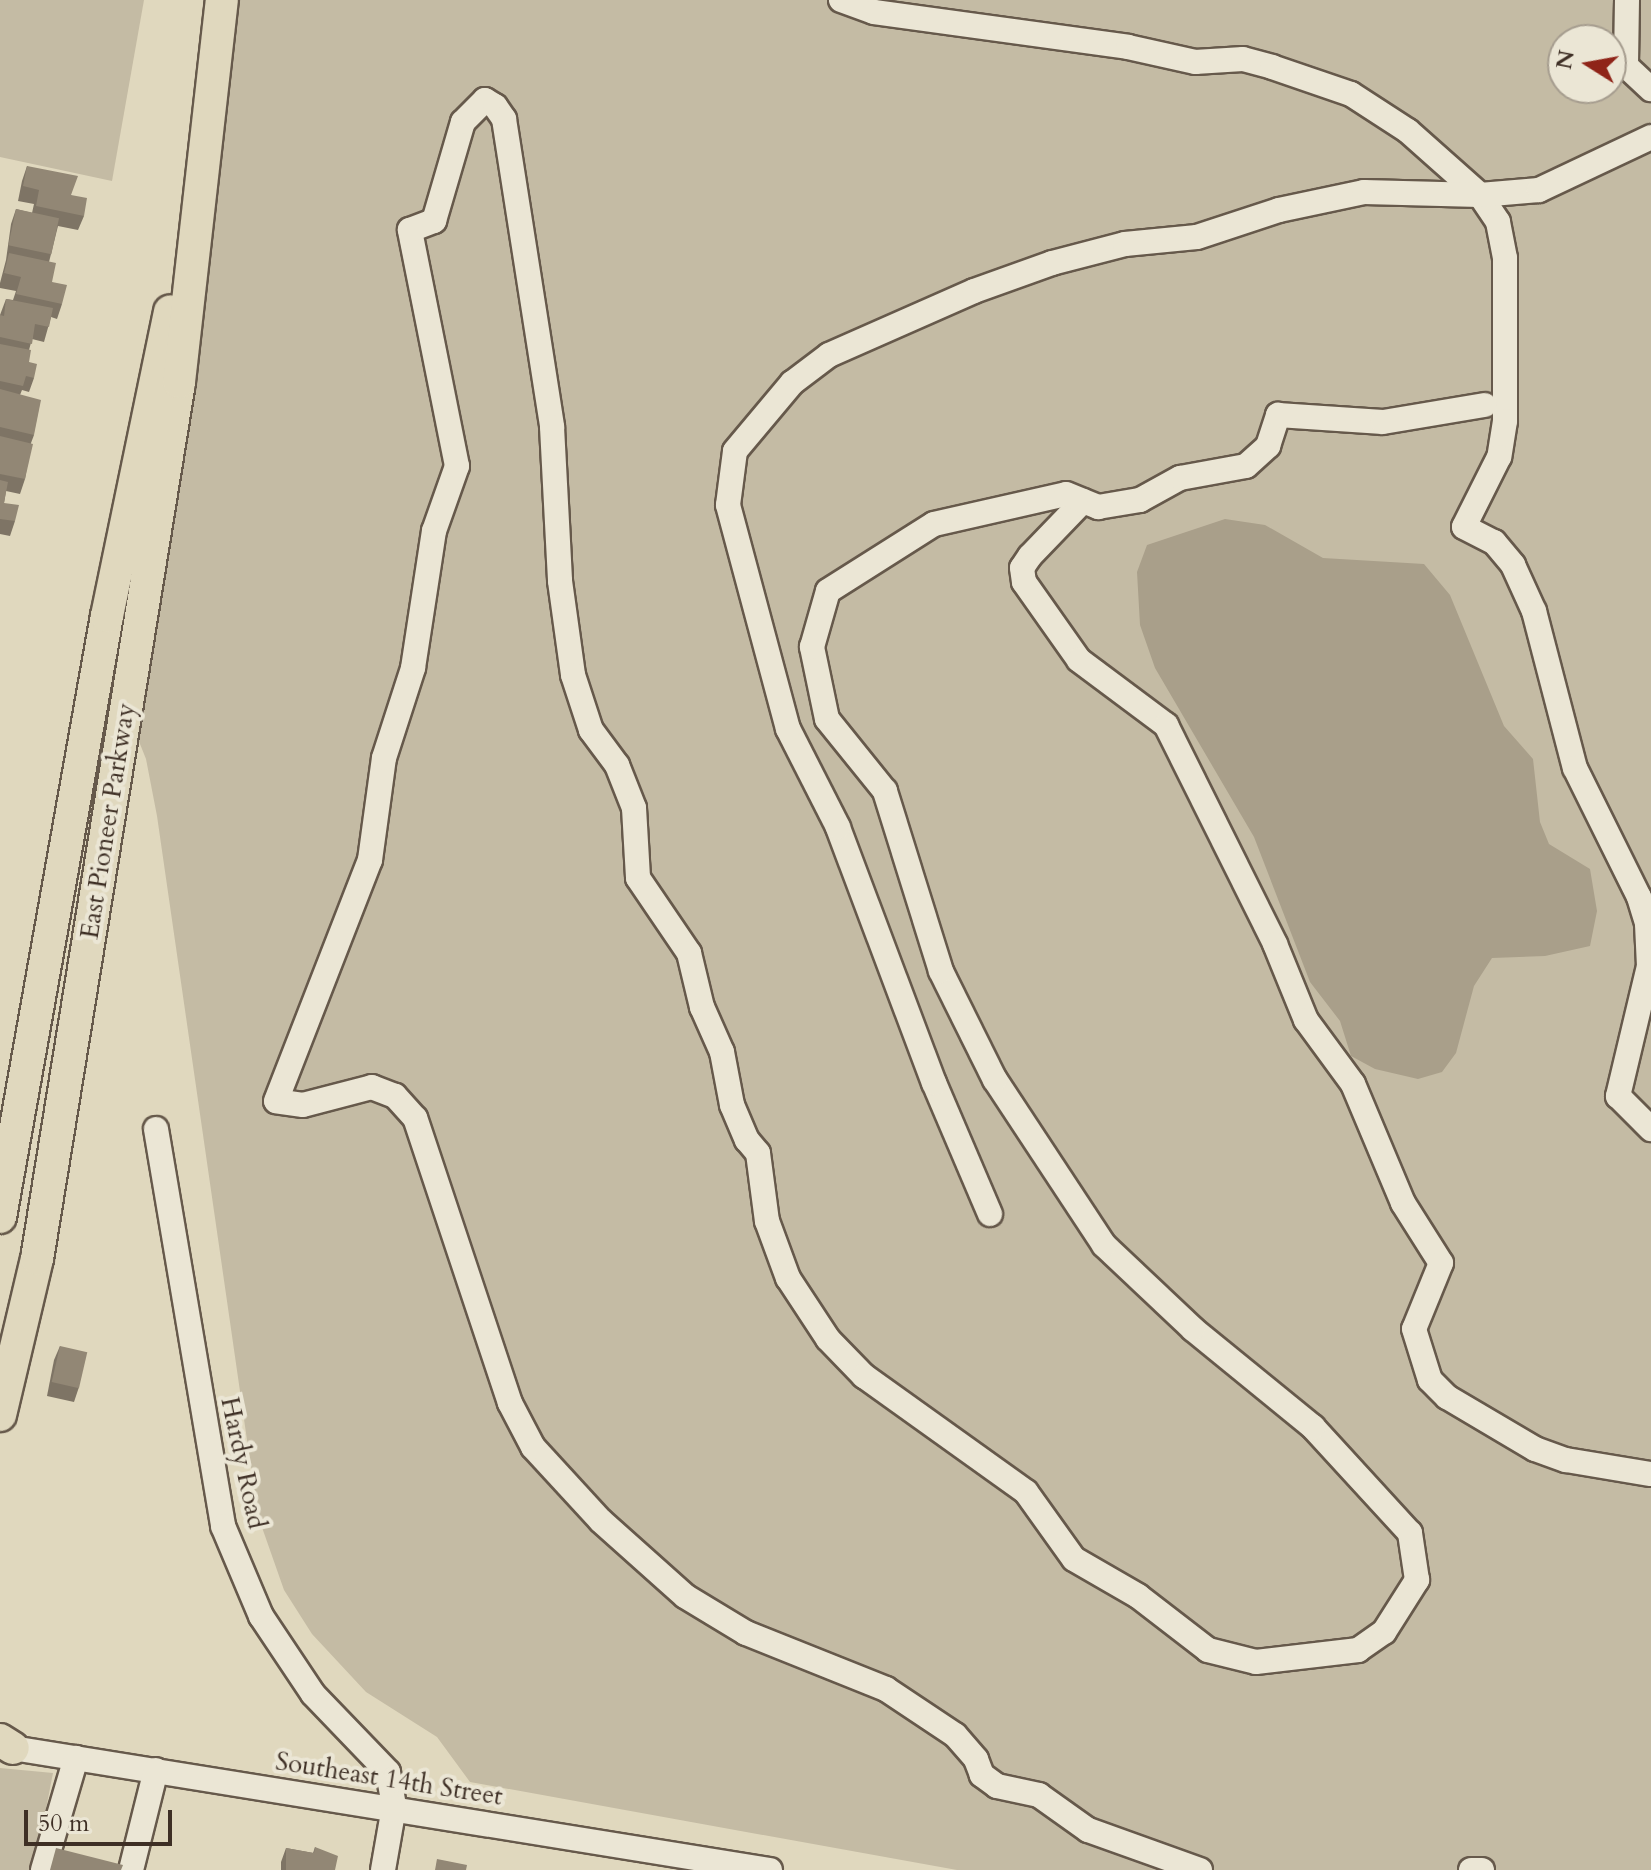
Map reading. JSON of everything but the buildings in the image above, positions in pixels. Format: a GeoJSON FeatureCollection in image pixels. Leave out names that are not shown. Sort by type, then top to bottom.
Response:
{"type":"FeatureCollection","features":[{"type":"Feature","properties":{"kind":"main road","name":"East Pioneer Parkway"},"geometry":{"type":"LineString","coordinates":[[0,1415],[37,1259],[179,382],[195,275],[195,224],[222,0]]}},
{"type":"Feature","properties":{"kind":"main road","name":"East Pioneer Parkway"},"geometry":{"type":"LineString","coordinates":[[0,1217],[107,616],[178,273],[195,224]]}},
{"type":"Feature","properties":{"kind":"street"},"geometry":{"type":"LineString","coordinates":[[841,0],[874,12],[1128,47],[1195,62],[1243,59],[1272,67],[1351,94],[1408,131],[1480,195],[1498,222],[1505,258],[1505,421],[1499,457],[1464,527],[1494,542],[1513,565],[1550,663],[1575,768],[1639,897],[1647,924],[1649,966],[1618,1096],[1651,1129]]}},
{"type":"Feature","properties":{"kind":"street"},"geometry":{"type":"LineString","coordinates":[[1627,0],[1626,66],[1651,89]]}},
{"type":"Feature","properties":{"kind":"street"},"geometry":{"type":"LineString","coordinates":[[1200,1870],[1088,1830],[1039,1795],[997,1786],[982,1775],[955,1735],[886,1689],[746,1633],[685,1596],[601,1521],[533,1447],[510,1403],[415,1118],[395,1096],[372,1087],[303,1105],[276,1101],[370,860],[384,758],[413,668],[434,531],[457,466],[410,230],[434,221],[463,122],[485,100],[504,119],[552,427],[560,581],[573,675],[591,730],[617,765],[634,808],[638,878],[689,953],[702,1007],[722,1052],[732,1105],[747,1140],[758,1153],[767,1221],[788,1278],[828,1339],[864,1376],[1026,1492],[1074,1559],[1138,1596],[1208,1650],[1256,1662],[1358,1650],[1384,1632],[1417,1580],[1410,1533],[1313,1427],[1193,1329],[1104,1245],[995,1080],[941,971],[885,791],[827,719],[816,680],[812,647],[828,591],[934,524],[1066,494],[1098,507],[1140,500],[1180,478],[1246,466],[1268,446],[1278,415],[1383,422],[1485,405]]}},
{"type":"Feature","properties":{"kind":"street"},"geometry":{"type":"LineString","coordinates":[[990,1214],[934,1083],[838,827],[788,729],[728,505],[735,451],[792,383],[829,355],[974,291],[1052,263],[1125,244],[1197,237],[1279,210],[1364,192],[1480,195],[1539,190],[1651,137]]}},
{"type":"Feature","properties":{"kind":"street"},"geometry":{"type":"LineString","coordinates":[[1083,501],[1030,556],[1022,568],[1024,582],[1079,660],[1166,725],[1275,944],[1306,1020],[1353,1084],[1403,1203],[1441,1263],[1414,1329],[1430,1380],[1447,1397],[1535,1449],[1566,1460],[1651,1474]]}},
{"type":"Feature","properties":{"kind":"street","name":"Hardy Road"},"geometry":{"type":"LineString","coordinates":[[156,1129],[223,1526],[261,1616],[313,1694],[388,1772],[394,1807]]}},
{"type":"Feature","properties":{"kind":"street","name":"Southeast 14th Street"},"geometry":{"type":"LineString","coordinates":[[4,1745],[394,1807],[634,1859],[770,1870]]}},
{"type":"Feature","properties":{"kind":"street"},"geometry":{"type":"LineString","coordinates":[[43,1870],[76,1758]]}},
{"type":"Feature","properties":{"kind":"street"},"geometry":{"type":"LineString","coordinates":[[131,1870],[156,1770]]}},
{"type":"Feature","properties":{"kind":"street"},"geometry":{"type":"LineString","coordinates":[[383,1870],[394,1807]]}},
{"type":"Feature","properties":{"kind":"street"},"geometry":{"type":"LineString","coordinates":[[1471,1870],[1482,1870]]}},
{"type":"Feature","properties":{"kind":"shaded area"},"geometry":{"type":"Polygon","coordinates":[[[0,0],[144,0],[112,181],[0,157],[0,0]]]}},
{"type":"Feature","properties":{"kind":"shaded area"},"geometry":{"type":"Polygon","coordinates":[[[225,0],[1651,0],[1651,1870],[957,1870],[470,1782],[437,1737],[366,1692],[312,1634],[284,1590],[258,1516],[157,816],[146,759],[114,679],[225,0]]]}},
{"type":"Feature","properties":{"kind":"shaded area"},"geometry":{"type":"Polygon","coordinates":[[[1225,519],[1265,525],[1323,558],[1424,564],[1450,595],[1504,726],[1533,759],[1540,822],[1549,844],[1590,869],[1597,911],[1590,946],[1545,956],[1492,958],[1474,986],[1456,1053],[1442,1072],[1418,1079],[1375,1069],[1351,1056],[1340,1021],[1310,982],[1254,837],[1155,668],[1140,625],[1137,572],[1147,545],[1225,519]]]}},
{"type":"Feature","properties":{"kind":"shaded area"},"geometry":{"type":"Polygon","coordinates":[[[0,1768],[53,1773],[34,1870],[0,1870],[0,1768]]]}}]}
